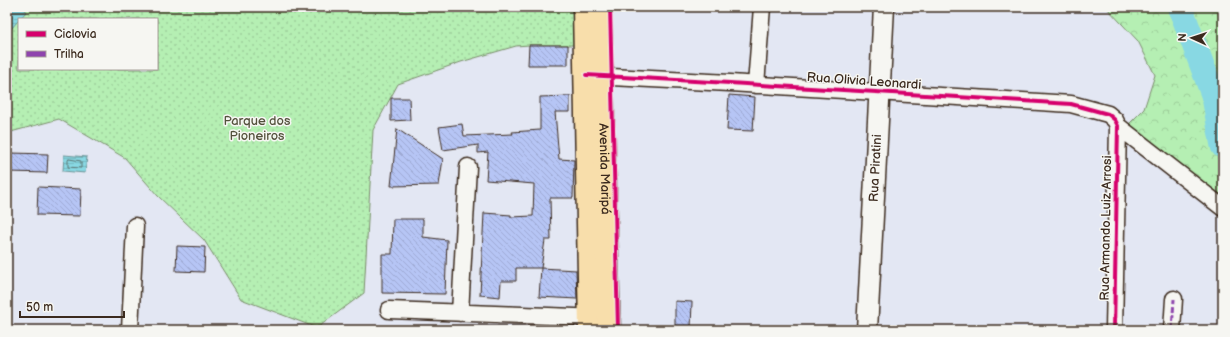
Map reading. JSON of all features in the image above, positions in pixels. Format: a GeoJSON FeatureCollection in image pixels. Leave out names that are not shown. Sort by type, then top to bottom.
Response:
{"type":"FeatureCollection","features":[{"type":"Feature","properties":{"kind":"main road","name":"Avenida Maripá"},"geometry":{"type":"LineString","coordinates":[[584,7],[594,76]]}},
{"type":"Feature","properties":{"kind":"main road","name":"Avenida Maripá"},"geometry":{"type":"LineString","coordinates":[[599,324],[594,76],[600,7]]}},
{"type":"Feature","properties":{"kind":"street"},"geometry":{"type":"LineString","coordinates":[[756,85],[762,7]]}},
{"type":"Feature","properties":{"kind":"street","name":"Rua Piratini"},"geometry":{"type":"LineString","coordinates":[[866,330],[884,7]]}},
{"type":"Feature","properties":{"kind":"street","name":"Rua Olivia Leonardi"},"geometry":{"type":"LineString","coordinates":[[594,76],[1071,104],[1108,114],[1115,120],[1118,126],[1223,208]]}},
{"type":"Feature","properties":{"kind":"street","name":"Rua Armando Luiz Arrosi"},"geometry":{"type":"LineString","coordinates":[[1114,330],[1118,126]]}},
{"type":"Feature","properties":{"kind":"street"},"geometry":{"type":"LineString","coordinates":[[460,313],[468,167]]}},
{"type":"Feature","properties":{"kind":"street"},"geometry":{"type":"LineString","coordinates":[[130,330],[134,226]]}},
{"type":"Feature","properties":{"kind":"street"},"geometry":{"type":"LineString","coordinates":[[1172,330],[1174,299]]}},
{"type":"Feature","properties":{"kind":"street"},"geometry":{"type":"LineString","coordinates":[[389,310],[460,313],[599,324]]}},
{"type":"Feature","properties":{"kind":"green space","name":"Parque dos Pioneiros"},"geometry":{"type":"Polygon","coordinates":[[[7,7],[584,7],[585,45],[516,46],[461,62],[398,84],[373,130],[364,293],[317,328],[241,299],[204,240],[158,196],[125,158],[59,119],[7,133],[7,7]]]}},
{"type":"Feature","properties":{"kind":"green space"},"geometry":{"type":"Polygon","coordinates":[[[1106,7],[1223,7],[1223,196],[1127,126],[1144,109],[1155,75],[1138,41],[1106,7]]]}},
{"type":"Feature","properties":{"kind":"water"},"geometry":{"type":"Polygon","coordinates":[[[7,7],[23,7],[26,12],[21,18],[18,18],[18,21],[10,30],[7,29],[7,7]]]}},
{"type":"Feature","properties":{"kind":"water"},"geometry":{"type":"Polygon","coordinates":[[[64,155],[87,157],[85,173],[63,171],[64,155]]]}},
{"type":"Feature","properties":{"kind":"building"},"geometry":{"type":"Polygon","coordinates":[[[529,45],[568,45],[568,65],[528,65],[529,45]]]}},
{"type":"Feature","properties":{"kind":"building"},"geometry":{"type":"Polygon","coordinates":[[[729,95],[755,97],[753,131],[727,130],[729,95]]]}},
{"type":"Feature","properties":{"kind":"building"},"geometry":{"type":"Polygon","coordinates":[[[570,96],[570,112],[555,112],[559,159],[574,160],[573,198],[550,198],[551,240],[545,240],[541,268],[516,268],[516,281],[501,281],[500,297],[480,295],[484,213],[511,215],[511,217],[533,216],[534,184],[486,180],[488,152],[478,153],[478,145],[443,150],[439,127],[462,124],[464,136],[513,134],[512,132],[540,130],[540,97],[570,96]]]}},
{"type":"Feature","properties":{"kind":"building"},"geometry":{"type":"Polygon","coordinates":[[[391,98],[409,98],[410,120],[391,121],[391,98]]]}},
{"type":"Feature","properties":{"kind":"building"},"geometry":{"type":"Polygon","coordinates":[[[397,129],[443,159],[439,185],[391,186],[397,129]]]}},
{"type":"Feature","properties":{"kind":"building"},"geometry":{"type":"Polygon","coordinates":[[[11,153],[48,154],[47,173],[10,172],[11,153]]]}},
{"type":"Feature","properties":{"kind":"building"},"geometry":{"type":"Polygon","coordinates":[[[38,187],[81,189],[80,216],[37,215],[38,187]]]}},
{"type":"Feature","properties":{"kind":"building"},"geometry":{"type":"Polygon","coordinates":[[[393,219],[423,219],[423,237],[447,240],[445,294],[382,293],[382,254],[392,254],[393,219]]]}},
{"type":"Feature","properties":{"kind":"building"},"geometry":{"type":"Polygon","coordinates":[[[177,246],[205,247],[204,272],[176,271],[177,246]]]}},
{"type":"Feature","properties":{"kind":"building"},"geometry":{"type":"Polygon","coordinates":[[[541,268],[576,270],[577,299],[539,297],[541,268]]]}},
{"type":"Feature","properties":{"kind":"building"},"geometry":{"type":"Polygon","coordinates":[[[675,301],[692,302],[691,328],[675,327],[675,301]]]}},
{"type":"Feature","properties":{"kind":"waterway"},"geometry":{"type":"LineString","coordinates":[[1180,7],[1214,97],[1223,146]]}},
{"type":"Feature","properties":{"kind":"marked path"},"geometry":{"type":"LineString","coordinates":[[1172,330],[1174,299]]}},
{"type":"Feature","properties":{"kind":"cycle path"},"geometry":{"type":"LineString","coordinates":[[610,7],[618,330]]}},
{"type":"Feature","properties":{"kind":"cycle path"},"geometry":{"type":"LineString","coordinates":[[586,75],[1071,104],[1108,114],[1115,120],[1118,126],[1114,330]]}}]}
